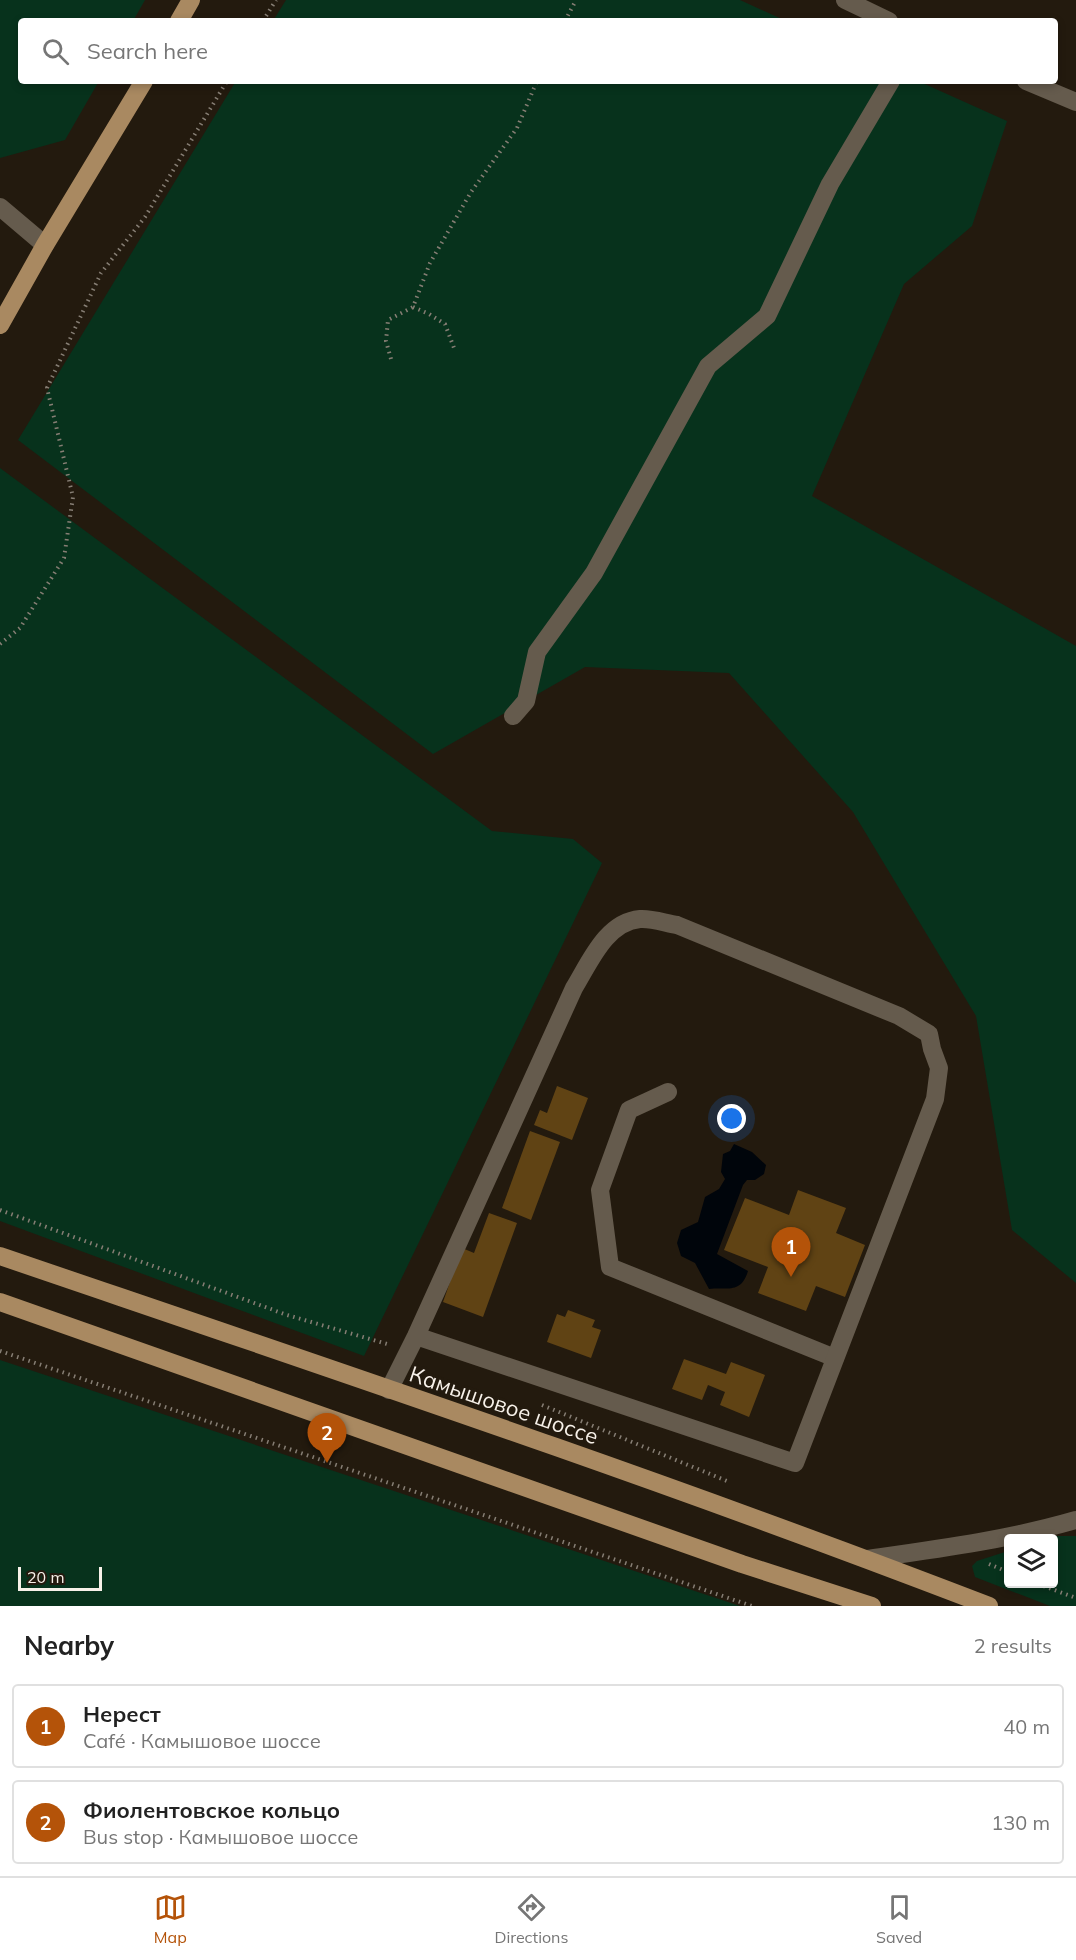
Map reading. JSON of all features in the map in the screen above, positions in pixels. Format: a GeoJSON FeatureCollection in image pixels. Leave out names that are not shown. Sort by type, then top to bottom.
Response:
{"type":"FeatureCollection","features":[{"type":"Feature","properties":{"kind":"main road"},"geometry":{"type":"LineString","coordinates":[[181,18],[191,0]]}},
{"type":"Feature","properties":{"kind":"main road"},"geometry":{"type":"LineString","coordinates":[[0,326],[45,245],[142,84]]}},
{"type":"Feature","properties":{"kind":"main road","name":"Камышовое шоссе"},"geometry":{"type":"LineString","coordinates":[[0,1256],[389,1390],[867,1559],[989,1606]]}},
{"type":"Feature","properties":{"kind":"main road"},"geometry":{"type":"LineString","coordinates":[[0,1302],[742,1564],[872,1606]]}},
{"type":"Feature","properties":{"kind":"street"},"geometry":{"type":"LineString","coordinates":[[845,0],[883,18]]}},
{"type":"Feature","properties":{"kind":"street"},"geometry":{"type":"LineString","coordinates":[[513,716],[526,701],[537,652],[594,573],[708,366],[767,316],[830,184],[889,84]]}},
{"type":"Feature","properties":{"kind":"street"},"geometry":{"type":"LineString","coordinates":[[1033,84],[1076,102]]}},
{"type":"Feature","properties":{"kind":"street"},"geometry":{"type":"LineString","coordinates":[[0,207],[45,245]]}},
{"type":"Feature","properties":{"kind":"street"},"geometry":{"type":"LineString","coordinates":[[389,1390],[416,1336],[574,988],[601,944],[618,925],[640,919],[677,925],[899,1016],[929,1034],[939,1068],[935,1099],[795,1463],[416,1336]]}},
{"type":"Feature","properties":{"kind":"street"},"geometry":{"type":"LineString","coordinates":[[668,1092],[629,1110],[600,1190],[610,1267],[835,1358]]}},
{"type":"Feature","properties":{"kind":"street"},"geometry":{"type":"LineString","coordinates":[[867,1559],[972,1545],[1036,1532],[1076,1520]]}},
{"type":"Feature","properties":{"kind":"street"},"geometry":{"type":"LineString","coordinates":[[1036,1532],[1076,1531]]}},
{"type":"Feature","properties":{"kind":"path"},"geometry":{"type":"LineString","coordinates":[[265,18],[276,0]]}},
{"type":"Feature","properties":{"kind":"path"},"geometry":{"type":"LineString","coordinates":[[567,18],[576,0]]}},
{"type":"Feature","properties":{"kind":"path"},"geometry":{"type":"LineString","coordinates":[[0,644],[20,628],[64,558],[74,497],[47,388],[101,273],[145,217],[225,84]]}},
{"type":"Feature","properties":{"kind":"path"},"geometry":{"type":"LineString","coordinates":[[391,359],[386,341],[388,320],[413,307],[430,263],[471,192],[518,128],[536,84]]}},
{"type":"Feature","properties":{"kind":"path"},"geometry":{"type":"LineString","coordinates":[[413,307],[445,324],[454,348]]}},
{"type":"Feature","properties":{"kind":"path"},"geometry":{"type":"LineString","coordinates":[[0,1351],[752,1606]]}},
{"type":"Feature","properties":{"kind":"path"},"geometry":{"type":"LineString","coordinates":[[1049,1588],[1076,1598]]}},
{"type":"Feature","properties":{"kind":"green space"},"geometry":{"type":"Polygon","coordinates":[[[0,0],[145,0],[135,18],[18,18],[18,84],[97,84],[65,140],[0,158],[0,0]]]}},
{"type":"Feature","properties":{"kind":"green space"},"geometry":{"type":"Polygon","coordinates":[[[286,0],[740,0],[779,18],[275,18],[286,0]]]}},
{"type":"Feature","properties":{"kind":"green space"},"geometry":{"type":"Polygon","coordinates":[[[234,84],[925,84],[1007,121],[972,226],[904,284],[812,496],[1076,646],[1076,1283],[1012,1230],[976,1016],[853,812],[729,673],[585,667],[433,754],[18,440],[234,84]]]}},
{"type":"Feature","properties":{"kind":"green space"},"geometry":{"type":"Polygon","coordinates":[[[0,468],[492,831],[573,839],[602,863],[364,1356],[0,1221],[0,468]]]}},
{"type":"Feature","properties":{"kind":"green space"},"geometry":{"type":"Polygon","coordinates":[[[0,1360],[740,1606],[0,1606],[0,1360]]]}},
{"type":"Feature","properties":{"kind":"green space"},"geometry":{"type":"Polygon","coordinates":[[[1058,1536],[1076,1536],[1076,1606],[1050,1606],[975,1577],[972,1566],[977,1561],[1004,1552],[1004,1588],[1058,1588],[1058,1536]]]}},
{"type":"Feature","properties":{"kind":"shaded area"},"geometry":{"type":"Polygon","coordinates":[[[734,1144],[752,1152],[766,1165],[764,1174],[755,1180],[747,1180],[743,1185],[717,1254],[748,1271],[738,1286],[709,1289],[695,1263],[681,1256],[677,1243],[681,1230],[698,1222],[705,1197],[719,1189],[725,1179],[721,1172],[723,1154],[730,1151],[734,1144]]]}},
{"type":"Feature","properties":{"kind":"building"},"geometry":{"type":"Polygon","coordinates":[[[557,1086],[588,1098],[572,1140],[534,1125],[540,1110],[547,1113],[557,1086]]]}},
{"type":"Feature","properties":{"kind":"building"},"geometry":{"type":"Polygon","coordinates":[[[530,1131],[560,1142],[531,1220],[502,1208],[530,1131]]]}},
{"type":"Feature","properties":{"kind":"building"},"geometry":{"type":"Polygon","coordinates":[[[798,1190],[846,1208],[836,1233],[865,1245],[845,1297],[816,1286],[806,1311],[758,1293],[768,1267],[724,1250],[745,1198],[789,1215],[798,1190]]]}},
{"type":"Feature","properties":{"kind":"building"},"geometry":{"type":"Polygon","coordinates":[[[489,1213],[517,1223],[483,1317],[443,1302],[462,1248],[474,1253],[489,1213]]]}},
{"type":"Feature","properties":{"kind":"building"},"geometry":{"type":"Polygon","coordinates":[[[568,1310],[595,1320],[592,1327],[601,1330],[591,1358],[547,1342],[557,1314],[565,1317],[568,1310]]]}},
{"type":"Feature","properties":{"kind":"building"},"geometry":{"type":"Polygon","coordinates":[[[684,1359],[726,1374],[731,1362],[765,1375],[749,1417],[720,1405],[725,1392],[708,1385],[702,1400],[672,1389],[684,1359]]]}},
{"type":"Feature","properties":{"kind":"place","name":"Нерест"},"geometry":{"type":"Point","coordinates":[791,1277]}},
{"type":"Feature","properties":{"kind":"place","name":"Фиолентовское кольцо"},"geometry":{"type":"Point","coordinates":[327,1463]}}]}
